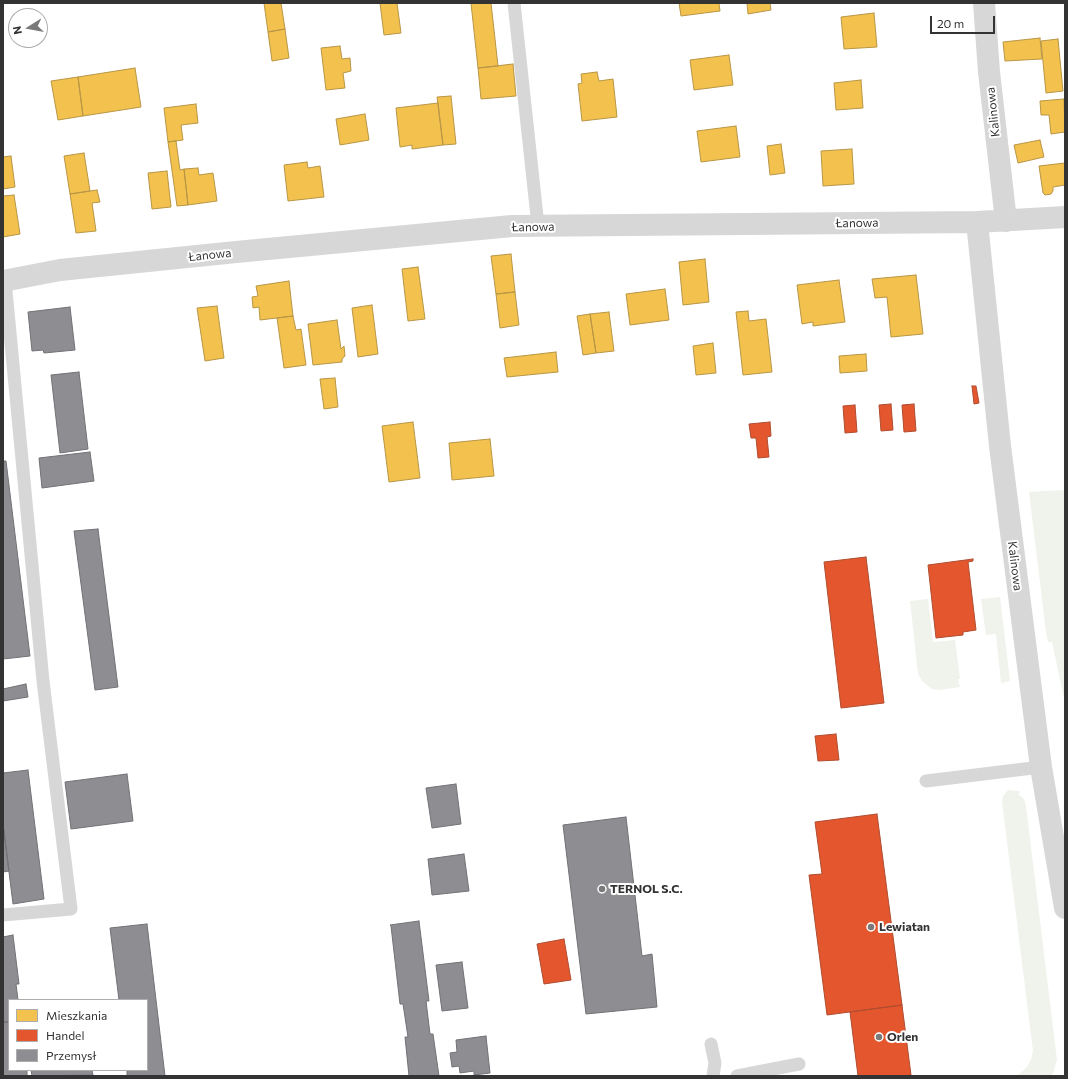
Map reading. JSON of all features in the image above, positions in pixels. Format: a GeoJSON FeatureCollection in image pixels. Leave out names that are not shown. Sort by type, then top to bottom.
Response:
{"type":"FeatureCollection","features":[{"type":"Feature","properties":{"kind":"street","name":"Kalinowa"},"geometry":{"type":"LineString","coordinates":[[984,3],[989,72],[1006,221]]}},
{"type":"Feature","properties":{"kind":"street","name":"Łanowa"},"geometry":{"type":"LineString","coordinates":[[4,281],[60,270],[512,226],[977,222],[1065,218]]}},
{"type":"Feature","properties":{"kind":"street","name":"Kalinowa"},"geometry":{"type":"LineString","coordinates":[[977,222],[1000,446],[1041,767],[1065,908]]}},
{"type":"Feature","properties":{"kind":"lane"},"geometry":{"type":"LineString","coordinates":[[514,3],[538,226]]}},
{"type":"Feature","properties":{"kind":"lane"},"geometry":{"type":"LineString","coordinates":[[3,915],[71,909],[43,681],[4,281]]}},
{"type":"Feature","properties":{"kind":"lane"},"geometry":{"type":"LineString","coordinates":[[926,781],[1041,767]]}},
{"type":"Feature","properties":{"kind":"lane"},"geometry":{"type":"LineString","coordinates":[[711,1044],[714,1063],[713,1076]]}},
{"type":"Feature","properties":{"kind":"lane"},"geometry":{"type":"LineString","coordinates":[[736,1076],[799,1064]]}},
{"type":"Feature","properties":{"kind":"shaded area"},"geometry":{"type":"Polygon","coordinates":[[[1065,490],[1065,703],[1052,642],[1048,642],[1046,632],[1029,492],[1065,490]]]}},
{"type":"Feature","properties":{"kind":"shaded area"},"geometry":{"type":"Polygon","coordinates":[[[1000,597],[1010,681],[1001,683],[996,634],[986,635],[981,599],[1000,597]]]}},
{"type":"Feature","properties":{"kind":"shaded area"},"geometry":{"type":"Polygon","coordinates":[[[928,599],[933,642],[955,640],[960,687],[940,690],[932,689],[922,681],[918,674],[910,601],[928,599]]]}},
{"type":"Feature","properties":{"kind":"shaded area"},"geometry":{"type":"Polygon","coordinates":[[[1008,790],[1019,791],[1020,793],[1018,794],[1024,799],[1026,806],[1057,1060],[1053,1073],[1050,1076],[1012,1076],[1018,1075],[1027,1067],[1031,1060],[1033,1051],[1002,802],[1003,796],[1008,790]]]}},
{"type":"Feature","properties":{"kind":"building: Mieszkania"},"geometry":{"type":"Polygon","coordinates":[[[264,3],[281,3],[285,29],[268,32],[264,3]]]}},
{"type":"Feature","properties":{"kind":"building: Mieszkania"},"geometry":{"type":"Polygon","coordinates":[[[380,3],[397,3],[401,33],[384,35],[380,3]]]}},
{"type":"Feature","properties":{"kind":"building: Mieszkania"},"geometry":{"type":"Polygon","coordinates":[[[471,3],[491,3],[498,66],[478,68],[471,3]]]}},
{"type":"Feature","properties":{"kind":"building: Mieszkania"},"geometry":{"type":"Polygon","coordinates":[[[679,3],[719,3],[720,11],[681,16],[679,3]]]}},
{"type":"Feature","properties":{"kind":"building: Mieszkania"},"geometry":{"type":"Polygon","coordinates":[[[747,3],[770,3],[771,10],[748,14],[747,3]]]}},
{"type":"Feature","properties":{"kind":"building: Mieszkania"},"geometry":{"type":"Polygon","coordinates":[[[874,13],[877,47],[844,49],[841,17],[874,13]]]}},
{"type":"Feature","properties":{"kind":"building: Mieszkania"},"geometry":{"type":"Polygon","coordinates":[[[285,29],[289,58],[272,61],[268,32],[285,29]]]}},
{"type":"Feature","properties":{"kind":"building: Mieszkania"},"geometry":{"type":"Polygon","coordinates":[[[1040,38],[1042,59],[1005,61],[1003,42],[1040,38]]]}},
{"type":"Feature","properties":{"kind":"building: Mieszkania"},"geometry":{"type":"Polygon","coordinates":[[[1058,39],[1063,91],[1046,93],[1041,41],[1058,39]]]}},
{"type":"Feature","properties":{"kind":"building: Mieszkania"},"geometry":{"type":"Polygon","coordinates":[[[340,46],[342,59],[350,58],[351,71],[343,73],[345,88],[326,90],[321,48],[340,46]]]}},
{"type":"Feature","properties":{"kind":"building: Mieszkania"},"geometry":{"type":"Polygon","coordinates":[[[729,55],[733,85],[694,90],[690,60],[729,55]]]}},
{"type":"Feature","properties":{"kind":"building: Mieszkania"},"geometry":{"type":"Polygon","coordinates":[[[513,64],[516,96],[481,99],[478,68],[513,64]]]}},
{"type":"Feature","properties":{"kind":"building: Mieszkania"},"geometry":{"type":"Polygon","coordinates":[[[135,68],[141,107],[83,116],[78,77],[135,68]]]}},
{"type":"Feature","properties":{"kind":"building: Mieszkania"},"geometry":{"type":"Polygon","coordinates":[[[597,72],[599,81],[613,79],[617,117],[582,121],[578,84],[582,83],[581,74],[597,72]]]}},
{"type":"Feature","properties":{"kind":"building: Mieszkania"},"geometry":{"type":"Polygon","coordinates":[[[78,77],[83,116],[58,120],[51,81],[78,77]]]}},
{"type":"Feature","properties":{"kind":"building: Mieszkania"},"geometry":{"type":"Polygon","coordinates":[[[861,80],[863,108],[836,110],[834,83],[861,80]]]}},
{"type":"Feature","properties":{"kind":"building: Mieszkania"},"geometry":{"type":"Polygon","coordinates":[[[451,96],[456,144],[443,145],[437,97],[451,96]]]}},
{"type":"Feature","properties":{"kind":"building: Mieszkania"},"geometry":{"type":"Polygon","coordinates":[[[1064,99],[1065,132],[1051,134],[1049,115],[1041,115],[1040,101],[1064,99]]]}},
{"type":"Feature","properties":{"kind":"building: Mieszkania"},"geometry":{"type":"Polygon","coordinates":[[[438,103],[443,145],[412,149],[412,145],[400,147],[396,108],[438,103]]]}},
{"type":"Feature","properties":{"kind":"building: Mieszkania"},"geometry":{"type":"Polygon","coordinates":[[[196,104],[198,123],[181,125],[183,140],[168,142],[164,108],[196,104]]]}},
{"type":"Feature","properties":{"kind":"building: Mieszkania"},"geometry":{"type":"Polygon","coordinates":[[[365,114],[369,140],[340,145],[336,119],[365,114]]]}},
{"type":"Feature","properties":{"kind":"building: Mieszkania"},"geometry":{"type":"Polygon","coordinates":[[[736,126],[740,157],[701,162],[697,131],[736,126]]]}},
{"type":"Feature","properties":{"kind":"building: Mieszkania"},"geometry":{"type":"Polygon","coordinates":[[[1040,140],[1044,157],[1018,163],[1014,145],[1040,140]]]}},
{"type":"Feature","properties":{"kind":"building: Mieszkania"},"geometry":{"type":"Polygon","coordinates":[[[176,141],[180,170],[184,169],[188,205],[177,206],[168,142],[176,141]]]}},
{"type":"Feature","properties":{"kind":"building: Mieszkania"},"geometry":{"type":"Polygon","coordinates":[[[781,144],[785,173],[770,175],[767,146],[781,144]]]}},
{"type":"Feature","properties":{"kind":"building: Mieszkania"},"geometry":{"type":"Polygon","coordinates":[[[852,149],[854,184],[823,186],[821,151],[852,149]]]}},
{"type":"Feature","properties":{"kind":"building: Mieszkania"},"geometry":{"type":"Polygon","coordinates":[[[84,153],[90,191],[70,194],[64,156],[84,153]]]}},
{"type":"Feature","properties":{"kind":"building: Mieszkania"},"geometry":{"type":"Polygon","coordinates":[[[11,156],[15,187],[3,189],[3,157],[11,156]]]}},
{"type":"Feature","properties":{"kind":"building: Mieszkania"},"geometry":{"type":"Polygon","coordinates":[[[307,162],[308,168],[320,166],[324,197],[288,201],[284,165],[307,162]]]}},
{"type":"Feature","properties":{"kind":"building: Mieszkania"},"geometry":{"type":"Polygon","coordinates":[[[1065,163],[1065,185],[1053,187],[1051,194],[1045,195],[1043,193],[1039,166],[1065,163]]]}},
{"type":"Feature","properties":{"kind":"building: Mieszkania"},"geometry":{"type":"Polygon","coordinates":[[[198,168],[199,175],[213,173],[217,201],[188,205],[184,169],[198,168]]]}},
{"type":"Feature","properties":{"kind":"building: Mieszkania"},"geometry":{"type":"Polygon","coordinates":[[[167,171],[171,207],[152,209],[148,173],[167,171]]]}},
{"type":"Feature","properties":{"kind":"building: Mieszkania"},"geometry":{"type":"Polygon","coordinates":[[[97,190],[100,202],[92,203],[96,231],[76,233],[70,194],[97,190]]]}},
{"type":"Feature","properties":{"kind":"building: Mieszkania"},"geometry":{"type":"Polygon","coordinates":[[[14,195],[20,234],[3,237],[3,196],[14,195]]]}},
{"type":"Feature","properties":{"kind":"building: Mieszkania"},"geometry":{"type":"Polygon","coordinates":[[[511,254],[515,292],[496,294],[491,256],[511,254]]]}},
{"type":"Feature","properties":{"kind":"building: Mieszkania"},"geometry":{"type":"Polygon","coordinates":[[[705,259],[709,302],[683,305],[679,262],[705,259]]]}},
{"type":"Feature","properties":{"kind":"building: Mieszkania"},"geometry":{"type":"Polygon","coordinates":[[[418,267],[425,319],[408,321],[402,269],[418,267]]]}},
{"type":"Feature","properties":{"kind":"building: Mieszkania"},"geometry":{"type":"Polygon","coordinates":[[[916,275],[923,334],[891,337],[887,297],[875,298],[872,279],[916,275]]]}},
{"type":"Feature","properties":{"kind":"building: Mieszkania"},"geometry":{"type":"Polygon","coordinates":[[[839,280],[845,322],[813,326],[813,322],[802,324],[797,285],[839,280]]]}},
{"type":"Feature","properties":{"kind":"building: Mieszkania"},"geometry":{"type":"Polygon","coordinates":[[[289,281],[293,316],[260,320],[259,307],[253,308],[252,297],[258,296],[256,286],[289,281]]]}},
{"type":"Feature","properties":{"kind":"building: Mieszkania"},"geometry":{"type":"Polygon","coordinates":[[[665,289],[669,320],[630,325],[626,294],[665,289]]]}},
{"type":"Feature","properties":{"kind":"building: Mieszkania"},"geometry":{"type":"Polygon","coordinates":[[[515,292],[519,325],[500,328],[496,294],[515,292]]]}},
{"type":"Feature","properties":{"kind":"building: Mieszkania"},"geometry":{"type":"Polygon","coordinates":[[[372,305],[378,354],[358,357],[352,308],[372,305]]]}},
{"type":"Feature","properties":{"kind":"building: Mieszkania"},"geometry":{"type":"Polygon","coordinates":[[[217,306],[224,358],[205,361],[197,308],[217,306]]]}},
{"type":"Feature","properties":{"kind":"building: Mieszkania"},"geometry":{"type":"Polygon","coordinates":[[[748,311],[749,321],[766,319],[772,372],[743,375],[736,312],[748,311]]]}},
{"type":"Feature","properties":{"kind":"building: Mieszkania"},"geometry":{"type":"Polygon","coordinates":[[[609,312],[614,351],[596,353],[590,314],[609,312]]]}},
{"type":"Feature","properties":{"kind":"building: Mieszkania"},"geometry":{"type":"Polygon","coordinates":[[[590,314],[596,353],[583,355],[577,316],[590,314]]]}},
{"type":"Feature","properties":{"kind":"building: Mieszkania"},"geometry":{"type":"Polygon","coordinates":[[[293,316],[296,330],[301,329],[306,365],[284,368],[277,318],[293,316]]]}},
{"type":"Feature","properties":{"kind":"building: Mieszkania"},"geometry":{"type":"Polygon","coordinates":[[[337,320],[341,349],[344,346],[345,356],[342,359],[342,362],[313,365],[308,324],[337,320]]]}},
{"type":"Feature","properties":{"kind":"building: Mieszkania"},"geometry":{"type":"Polygon","coordinates":[[[713,343],[716,373],[696,375],[693,346],[713,343]]]}},
{"type":"Feature","properties":{"kind":"building: Mieszkania"},"geometry":{"type":"Polygon","coordinates":[[[556,352],[558,372],[507,377],[504,358],[556,352]]]}},
{"type":"Feature","properties":{"kind":"building: Mieszkania"},"geometry":{"type":"Polygon","coordinates":[[[866,354],[867,371],[840,373],[839,356],[866,354]]]}},
{"type":"Feature","properties":{"kind":"building: Mieszkania"},"geometry":{"type":"Polygon","coordinates":[[[335,378],[338,407],[324,409],[320,379],[335,378]]]}},
{"type":"Feature","properties":{"kind":"building: Mieszkania"},"geometry":{"type":"Polygon","coordinates":[[[413,422],[420,478],[389,482],[382,426],[413,422]]]}},
{"type":"Feature","properties":{"kind":"building: Mieszkania"},"geometry":{"type":"Polygon","coordinates":[[[490,439],[494,476],[452,480],[449,443],[490,439]]]}},
{"type":"Feature","properties":{"kind":"building: Handel"},"geometry":{"type":"Polygon","coordinates":[[[972,386],[976,386],[979,403],[974,404],[972,386]]]}},
{"type":"Feature","properties":{"kind":"building: Handel"},"geometry":{"type":"Polygon","coordinates":[[[891,404],[893,430],[881,431],[879,405],[891,404]]]}},
{"type":"Feature","properties":{"kind":"building: Handel"},"geometry":{"type":"Polygon","coordinates":[[[914,404],[916,431],[904,432],[902,405],[914,404]]]}},
{"type":"Feature","properties":{"kind":"building: Handel"},"geometry":{"type":"Polygon","coordinates":[[[855,405],[857,432],[845,433],[843,406],[855,405]]]}},
{"type":"Feature","properties":{"kind":"building: Handel"},"geometry":{"type":"Polygon","coordinates":[[[770,422],[771,436],[767,437],[769,457],[758,458],[756,438],[751,438],[749,424],[770,422]]]}},
{"type":"Feature","properties":{"kind":"building: Handel"},"geometry":{"type":"Polygon","coordinates":[[[866,557],[884,703],[841,708],[824,562],[866,557]]]}},
{"type":"Feature","properties":{"kind":"building: Handel"},"geometry":{"type":"Polygon","coordinates":[[[973,559],[973,561],[968,562],[976,630],[963,632],[963,635],[936,638],[928,565],[973,559]]]}},
{"type":"Feature","properties":{"kind":"building: Handel"},"geometry":{"type":"Polygon","coordinates":[[[836,734],[839,760],[818,761],[815,736],[836,734]]]}},
{"type":"Feature","properties":{"kind":"building: Handel"},"geometry":{"type":"Polygon","coordinates":[[[877,814],[902,1005],[827,1015],[809,875],[822,874],[815,822],[877,814]]]}},
{"type":"Feature","properties":{"kind":"building: Handel"},"geometry":{"type":"Polygon","coordinates":[[[564,939],[571,980],[544,984],[537,944],[564,939]]]}},
{"type":"Feature","properties":{"kind":"building: Handel","name":"Orlen"},"geometry":{"type":"Polygon","coordinates":[[[902,1005],[911,1075],[858,1076],[850,1012],[902,1005]]]}},
{"type":"Feature","properties":{"kind":"building: Przemysł"},"geometry":{"type":"Polygon","coordinates":[[[70,307],[75,350],[44,353],[43,350],[32,351],[28,312],[70,307]]]}},
{"type":"Feature","properties":{"kind":"building: Przemysł"},"geometry":{"type":"Polygon","coordinates":[[[79,372],[88,449],[60,453],[51,375],[79,372]]]}},
{"type":"Feature","properties":{"kind":"building: Przemysł"},"geometry":{"type":"Polygon","coordinates":[[[90,452],[94,481],[42,488],[39,458],[90,452]]]}},
{"type":"Feature","properties":{"kind":"building: Przemysł"},"geometry":{"type":"Polygon","coordinates":[[[3,461],[6,461],[30,656],[3,659],[3,461]]]}},
{"type":"Feature","properties":{"kind":"building: Przemysł"},"geometry":{"type":"Polygon","coordinates":[[[98,529],[118,687],[95,690],[74,531],[98,529]]]}},
{"type":"Feature","properties":{"kind":"building: Przemysł"},"geometry":{"type":"Polygon","coordinates":[[[26,684],[28,697],[3,701],[3,689],[26,684]]]}},
{"type":"Feature","properties":{"kind":"building: Przemysł"},"geometry":{"type":"Polygon","coordinates":[[[28,770],[44,899],[13,904],[3,824],[3,773],[28,770]]]}},
{"type":"Feature","properties":{"kind":"building: Przemysł"},"geometry":{"type":"Polygon","coordinates":[[[127,774],[133,821],[71,829],[65,782],[127,774]]]}},
{"type":"Feature","properties":{"kind":"building: Przemysł"},"geometry":{"type":"Polygon","coordinates":[[[456,784],[461,824],[432,828],[426,788],[456,784]]]}},
{"type":"Feature","properties":{"kind":"building: Przemysł","name":"TERNOL S.C."},"geometry":{"type":"Polygon","coordinates":[[[626,817],[642,956],[652,954],[657,1007],[586,1014],[563,825],[626,817]]]}},
{"type":"Feature","properties":{"kind":"building: Przemysł"},"geometry":{"type":"Polygon","coordinates":[[[3,824],[9,871],[3,872],[3,824]]]}},
{"type":"Feature","properties":{"kind":"building: Przemysł"},"geometry":{"type":"Polygon","coordinates":[[[464,854],[469,891],[432,895],[428,859],[464,854]]]}},
{"type":"Feature","properties":{"kind":"building: Przemysł"},"geometry":{"type":"Polygon","coordinates":[[[419,921],[429,1001],[426,1001],[430,1034],[433,1034],[439,1076],[409,1076],[405,1037],[408,1037],[403,1004],[400,1004],[390,925],[419,921]]]}},
{"type":"Feature","properties":{"kind":"building: Przemysł"},"geometry":{"type":"Polygon","coordinates":[[[147,924],[165,1076],[127,1076],[127,1071],[148,1071],[148,999],[119,999],[110,928],[147,924]]]}},
{"type":"Feature","properties":{"kind":"building: Przemysł"},"geometry":{"type":"Polygon","coordinates":[[[13,935],[19,984],[16,984],[18,999],[8,999],[8,1022],[3,1022],[3,937],[13,935]]]}},
{"type":"Feature","properties":{"kind":"building: Przemysł"},"geometry":{"type":"Polygon","coordinates":[[[462,962],[468,1008],[442,1011],[436,965],[462,962]]]}},
{"type":"Feature","properties":{"kind":"building: Przemysł"},"geometry":{"type":"Polygon","coordinates":[[[3,1022],[8,1022],[8,1071],[27,1071],[27,1076],[3,1076],[3,1022]]]}},
{"type":"Feature","properties":{"kind":"building: Przemysł"},"geometry":{"type":"Polygon","coordinates":[[[486,1036],[490,1073],[474,1075],[474,1071],[460,1073],[459,1066],[452,1067],[450,1053],[457,1052],[456,1040],[486,1036]]]}},
{"type":"Feature","properties":{"kind":"building: Przemysł"},"geometry":{"type":"Polygon","coordinates":[[[31,1071],[92,1071],[93,1075],[32,1076],[31,1071]]]}},
{"type":"Feature","properties":{"kind":"place","name":"TERNOL S.C."},"geometry":{"type":"Point","coordinates":[602,889]}},
{"type":"Feature","properties":{"kind":"place","name":"Lewiatan"},"geometry":{"type":"Point","coordinates":[871,927]}},
{"type":"Feature","properties":{"kind":"place","name":"Orlen"},"geometry":{"type":"Point","coordinates":[879,1037]}}]}
